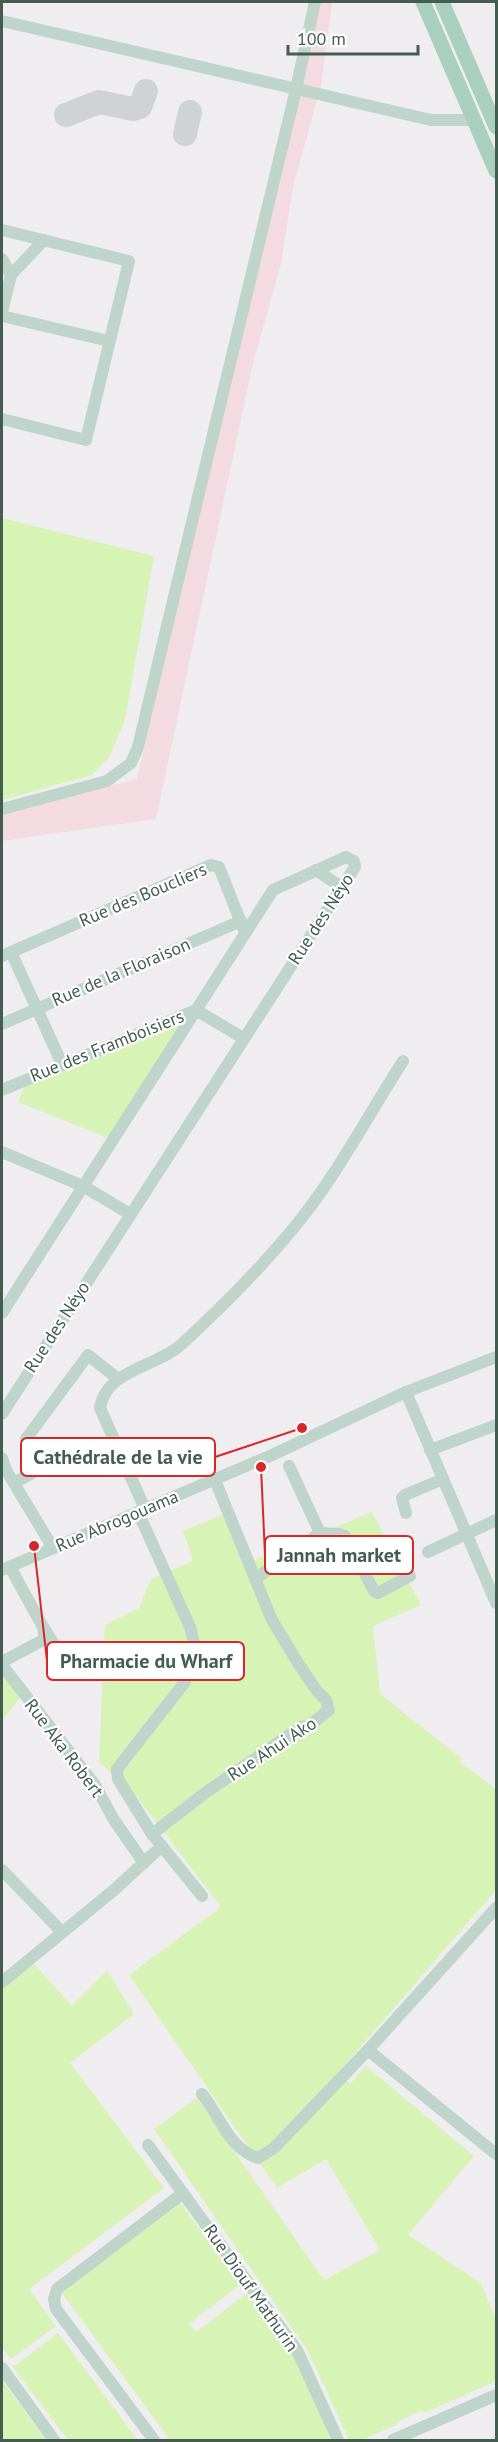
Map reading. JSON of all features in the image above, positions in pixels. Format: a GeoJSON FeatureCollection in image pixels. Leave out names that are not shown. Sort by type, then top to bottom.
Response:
{"type":"FeatureCollection","features":[{"type":"Feature","properties":{"kind":"main road"},"geometry":{"type":"LineString","coordinates":[[423,2],[496,171]]}},
{"type":"Feature","properties":{"kind":"main road"},"geometry":{"type":"LineString","coordinates":[[442,2],[496,127]]}},
{"type":"Feature","properties":{"kind":"street"},"geometry":{"type":"LineString","coordinates":[[2,809],[107,781],[131,763],[138,747],[315,2]]}},
{"type":"Feature","properties":{"kind":"street"},"geometry":{"type":"LineString","coordinates":[[2,21],[431,120],[474,120]]}},
{"type":"Feature","properties":{"kind":"street"},"geometry":{"type":"LineString","coordinates":[[2,230],[129,261],[86,440],[2,419]]}},
{"type":"Feature","properties":{"kind":"street"},"geometry":{"type":"LineString","coordinates":[[44,240],[11,275],[2,314],[109,341]]}},
{"type":"Feature","properties":{"kind":"street"},"geometry":{"type":"LineString","coordinates":[[2,259],[11,275]]}},
{"type":"Feature","properties":{"kind":"street","name":"Rue des Néyo"},"geometry":{"type":"LineString","coordinates":[[2,1313],[273,890],[346,857],[354,861],[355,867],[2,1414]]}},
{"type":"Feature","properties":{"kind":"street","name":"Rue des Boucliers"},"geometry":{"type":"LineString","coordinates":[[6,954],[211,865],[219,867],[245,933]]}},
{"type":"Feature","properties":{"kind":"street"},"geometry":{"type":"LineString","coordinates":[[316,870],[340,887]]}},
{"type":"Feature","properties":{"kind":"street","name":"Rue de la Floraison"},"geometry":{"type":"LineString","coordinates":[[2,1024],[240,921]]}},
{"type":"Feature","properties":{"kind":"street"},"geometry":{"type":"LineString","coordinates":[[6,954],[62,1064]]}},
{"type":"Feature","properties":{"kind":"street","name":"Rue des Framboisiers"},"geometry":{"type":"LineString","coordinates":[[2,1090],[196,1010],[243,1038]]}},
{"type":"Feature","properties":{"kind":"street"},"geometry":{"type":"LineString","coordinates":[[202,1896],[152,1834],[118,1779],[117,1769],[185,1682],[196,1651],[190,1627],[100,1408],[102,1397],[118,1379],[167,1355],[181,1345],[232,1296],[296,1226],[403,1061]]}},
{"type":"Feature","properties":{"kind":"street"},"geometry":{"type":"LineString","coordinates":[[2,1152],[83,1186],[130,1214]]}},
{"type":"Feature","properties":{"kind":"street"},"geometry":{"type":"LineString","coordinates":[[26,1439],[88,1355],[118,1379]]}},
{"type":"Feature","properties":{"kind":"street","name":"Rue Abrogouama"},"geometry":{"type":"LineString","coordinates":[[6,1568],[215,1480],[406,1392],[496,1357]]}},
{"type":"Feature","properties":{"kind":"street"},"geometry":{"type":"LineString","coordinates":[[406,1392],[496,1603]]}},
{"type":"Feature","properties":{"kind":"street"},"geometry":{"type":"LineString","coordinates":[[430,1450],[496,1425]]}},
{"type":"Feature","properties":{"kind":"street"},"geometry":{"type":"LineString","coordinates":[[14,1484],[50,1463]]}},
{"type":"Feature","properties":{"kind":"street"},"geometry":{"type":"LineString","coordinates":[[289,1466],[320,1533]]}},
{"type":"Feature","properties":{"kind":"street"},"geometry":{"type":"LineString","coordinates":[[3,1468],[53,1548]]}},
{"type":"Feature","properties":{"kind":"street"},"geometry":{"type":"LineString","coordinates":[[406,1513],[402,1498],[405,1495],[443,1479]]}},
{"type":"Feature","properties":{"kind":"street","name":"Rue Ahui Ako"},"geometry":{"type":"LineString","coordinates":[[152,1834],[205,1793],[301,1727],[309,1726],[329,1710],[326,1700],[304,1673],[272,1620],[215,1480]]}},
{"type":"Feature","properties":{"kind":"street"},"geometry":{"type":"LineString","coordinates":[[428,1552],[467,1536],[496,1520]]}},
{"type":"Feature","properties":{"kind":"street"},"geometry":{"type":"LineString","coordinates":[[255,1579],[320,1533],[345,1536],[374,1591],[378,1593],[410,1576]]}},
{"type":"Feature","properties":{"kind":"street"},"geometry":{"type":"LineString","coordinates":[[6,1568],[72,1674]]}},
{"type":"Feature","properties":{"kind":"street"},"geometry":{"type":"LineString","coordinates":[[2,1664],[45,1639],[43,1627]]}},
{"type":"Feature","properties":{"kind":"street","name":"Rue Aka Robert"},"geometry":{"type":"LineString","coordinates":[[2,1664],[95,1785],[114,1820],[144,1863]]}},
{"type":"Feature","properties":{"kind":"street"},"geometry":{"type":"LineString","coordinates":[[2,1982],[162,1846]]}},
{"type":"Feature","properties":{"kind":"street"},"geometry":{"type":"LineString","coordinates":[[2,1870],[62,1932]]}},
{"type":"Feature","properties":{"kind":"street"},"geometry":{"type":"LineString","coordinates":[[202,2094],[215,2109],[238,2147],[247,2154],[258,2158],[274,2148],[368,2050],[496,1908]]}},
{"type":"Feature","properties":{"kind":"street"},"geometry":{"type":"LineString","coordinates":[[368,2050],[496,2154]]}},
{"type":"Feature","properties":{"kind":"street","name":"Rue Diouf Mathurin"},"geometry":{"type":"LineString","coordinates":[[148,2145],[297,2350],[338,2440]]}},
{"type":"Feature","properties":{"kind":"street"},"geometry":{"type":"LineString","coordinates":[[154,2440],[56,2309],[54,2299],[57,2289],[183,2193]]}},
{"type":"Feature","properties":{"kind":"street"},"geometry":{"type":"LineString","coordinates":[[2,2368],[54,2440]]}},
{"type":"Feature","properties":{"kind":"street"},"geometry":{"type":"LineString","coordinates":[[393,2440],[496,2395]]}},
{"type":"Feature","properties":{"kind":"green space"},"geometry":{"type":"Polygon","coordinates":[[[2,518],[154,556],[125,720],[109,758],[92,775],[2,800],[2,518]]]}},
{"type":"Feature","properties":{"kind":"green space"},"geometry":{"type":"Polygon","coordinates":[[[189,1015],[108,1138],[18,1102],[25,1086],[189,1015]]]}},
{"type":"Feature","properties":{"kind":"green space"},"geometry":{"type":"Polygon","coordinates":[[[372,1512],[421,1605],[373,1626],[380,1694],[462,1759],[459,1762],[496,1789],[496,1890],[337,2074],[350,2084],[366,2066],[474,2156],[408,2235],[481,2283],[496,2319],[496,2381],[427,2412],[420,2411],[362,2440],[349,2440],[308,2351],[154,2129],[197,2098],[324,2280],[380,2250],[326,2159],[277,2188],[129,1975],[221,1907],[137,1797],[99,1762],[105,1625],[139,1608],[151,1579],[193,1561],[183,1531],[222,1515],[247,1563],[372,1512]]]}},
{"type":"Feature","properties":{"kind":"green space"},"geometry":{"type":"Polygon","coordinates":[[[2,1671],[21,1696],[2,1721],[2,1671]]]}},
{"type":"Feature","properties":{"kind":"green space"},"geometry":{"type":"Polygon","coordinates":[[[34,1964],[72,2006],[107,1970],[134,2014],[70,2063],[164,2188],[29,2289],[56,2326],[11,2359],[2,2347],[2,1989],[34,1964]]]}},
{"type":"Feature","properties":{"kind":"green space"},"geometry":{"type":"Polygon","coordinates":[[[179,2201],[240,2285],[189,2324],[196,2332],[247,2293],[294,2355],[331,2440],[170,2440],[62,2293],[179,2201]]]}},
{"type":"Feature","properties":{"kind":"green space"},"geometry":{"type":"Polygon","coordinates":[[[58,2333],[138,2440],[68,2440],[13,2367],[58,2333]]]}},
{"type":"Feature","properties":{"kind":"green space"},"geometry":{"type":"Polygon","coordinates":[[[2,2380],[46,2440],[2,2440],[2,2380]]]}},
{"type":"Feature","properties":{"kind":"sand"},"geometry":{"type":"Polygon","coordinates":[[[319,2],[332,2],[321,86],[293,187],[281,264],[253,363],[156,819],[2,841],[2,815],[137,779],[319,2]]]}},
{"type":"Feature","properties":{"kind":"taxiway"},"geometry":{"type":"LineString","coordinates":[[66,115],[99,102],[133,109],[140,107],[146,91]]}},
{"type":"Feature","properties":{"kind":"taxiway"},"geometry":{"type":"LineString","coordinates":[[185,134],[190,112]]}},
{"type":"Feature","properties":{"kind":"place","name":"Cathédrale de la vie"},"geometry":{"type":"Point","coordinates":[302,1428]}},
{"type":"Feature","properties":{"kind":"place","name":"Jannah market"},"geometry":{"type":"Point","coordinates":[261,1467]}},
{"type":"Feature","properties":{"kind":"place","name":"Pharmacie du Wharf"},"geometry":{"type":"Point","coordinates":[34,1546]}}]}
